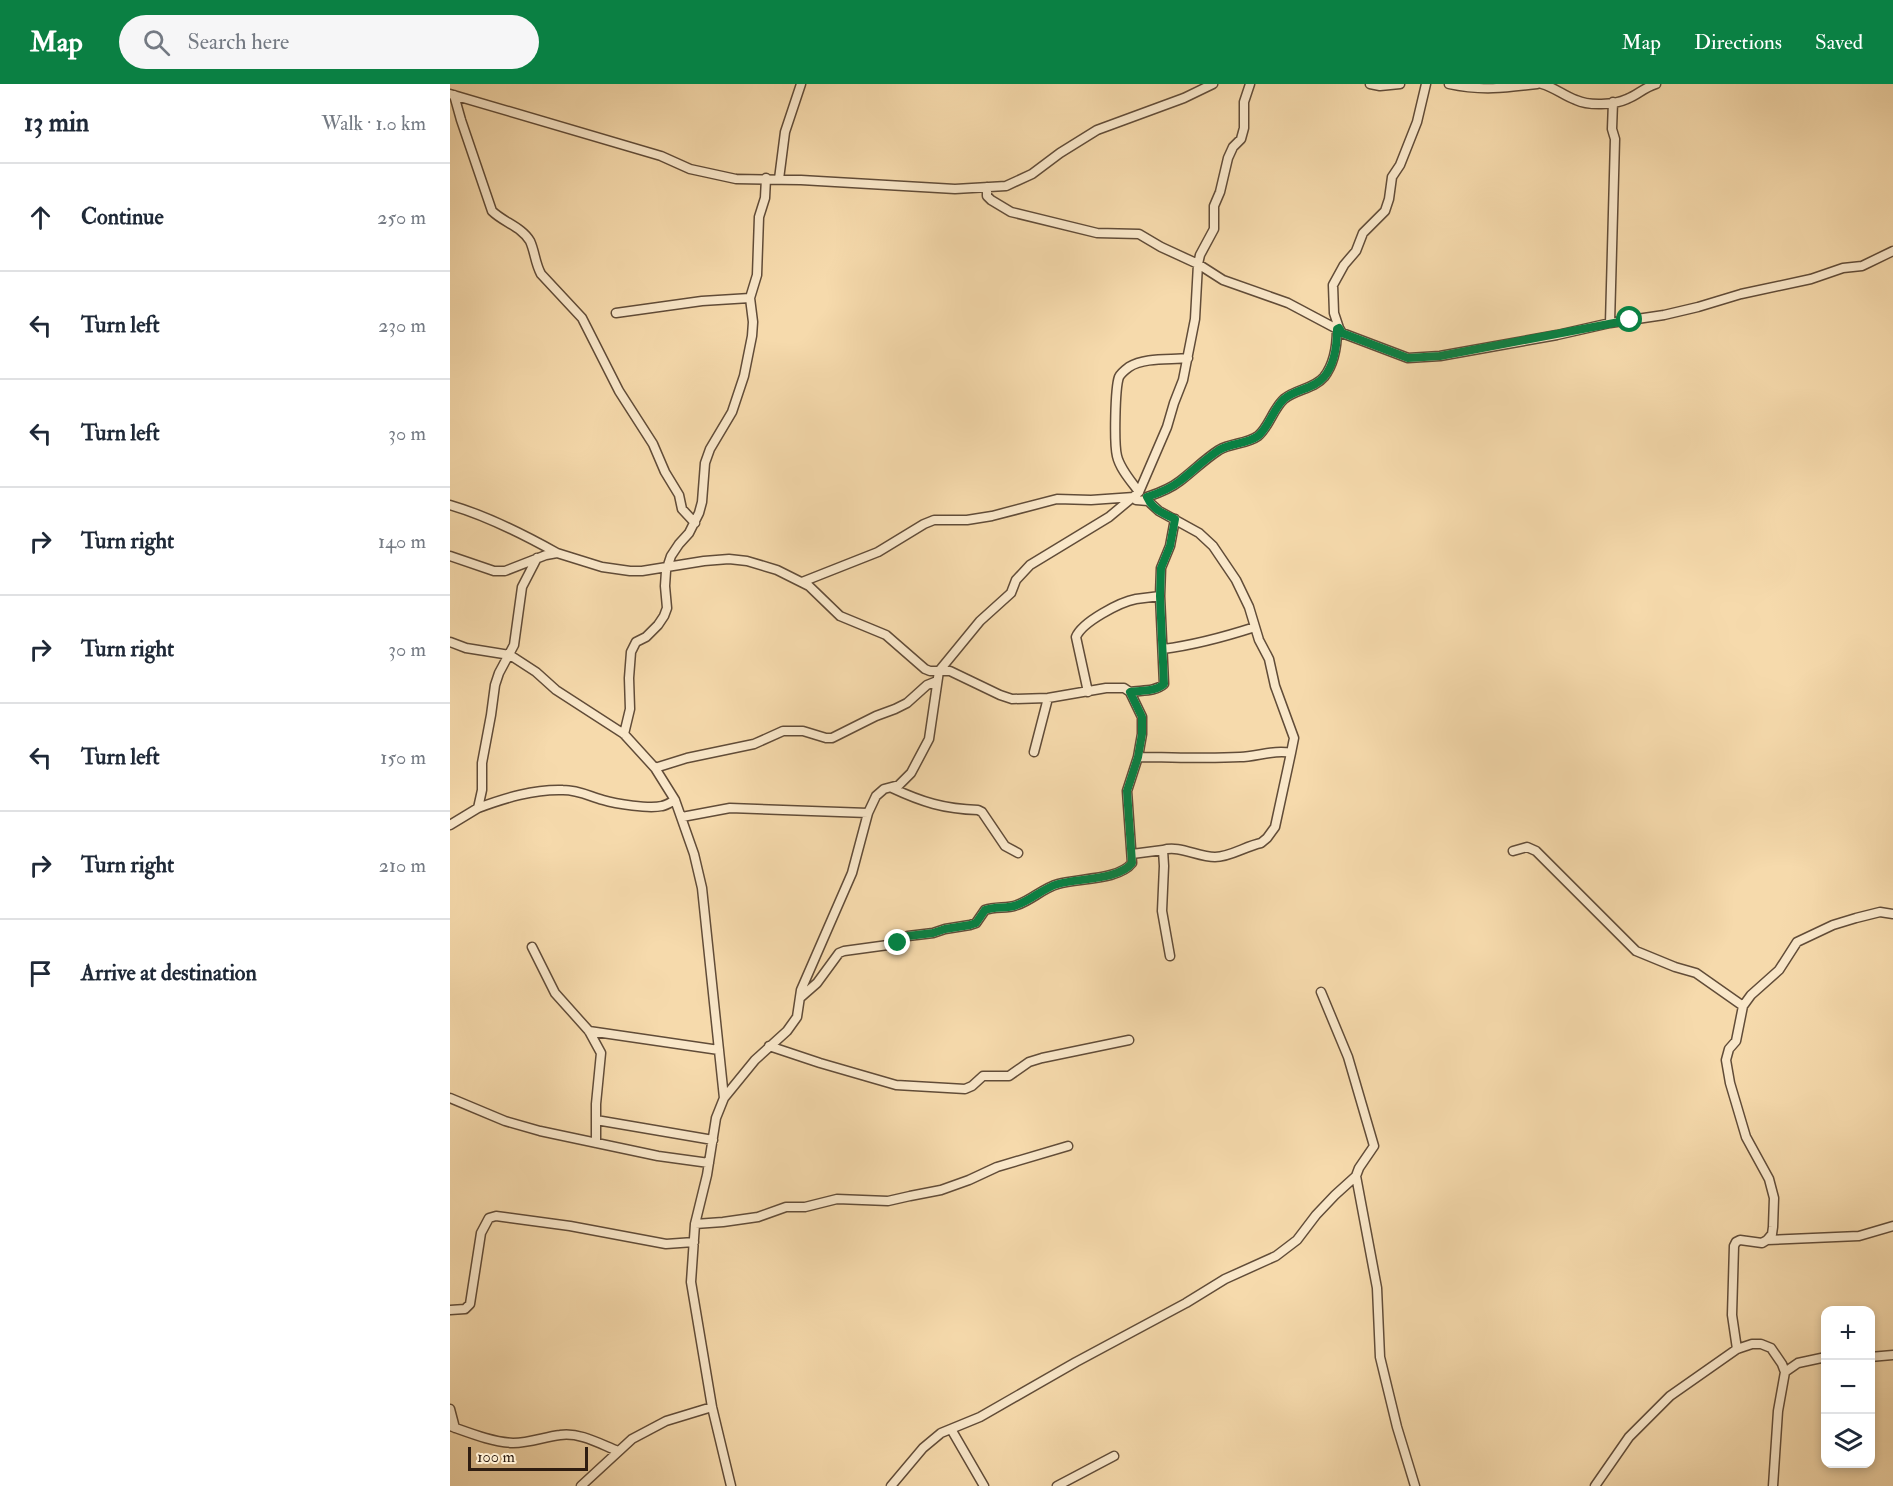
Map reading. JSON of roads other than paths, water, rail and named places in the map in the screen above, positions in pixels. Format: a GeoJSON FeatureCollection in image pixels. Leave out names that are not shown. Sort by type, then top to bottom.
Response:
{"type":"FeatureCollection","features":[{"type":"Feature","properties":{"kind":"street"},"geometry":{"type":"LineString","coordinates":[[779,179],[785,132],[801,84]]}},
{"type":"Feature","properties":{"kind":"street"},"geometry":{"type":"LineString","coordinates":[[452,94],[661,156],[690,169],[736,179],[766,178],[955,189],[1006,186],[1032,174],[1097,130],[1184,98],[1213,84]]}},
{"type":"Feature","properties":{"kind":"street"},"geometry":{"type":"LineString","coordinates":[[731,1486],[712,1407],[691,1282],[695,1224],[705,1185],[716,1118],[724,1098],[755,1059],[787,1031],[796,1017],[801,990],[852,873],[868,813],[876,796],[879,792],[899,785],[911,773],[929,739],[939,671],[980,621],[1011,593],[1016,580],[1030,565],[1109,516],[1136,494],[1149,471],[1183,380],[1197,307],[1200,255],[1214,229],[1214,206],[1220,192],[1228,158],[1233,147],[1241,139],[1244,128],[1244,102],[1250,84]]}},
{"type":"Feature","properties":{"kind":"street"},"geometry":{"type":"LineString","coordinates":[[1370,84],[1380,86],[1400,84]]}},
{"type":"Feature","properties":{"kind":"street"},"geometry":{"type":"LineString","coordinates":[[1188,358],[1132,365],[1119,378],[1117,454],[1136,494],[1136,500],[1147,499],[1171,487],[1221,449],[1253,439],[1260,434],[1274,410],[1283,400],[1290,394],[1314,385],[1325,375],[1337,346],[1338,329],[1334,313],[1333,285],[1344,265],[1356,251],[1363,232],[1385,211],[1392,177],[1400,165],[1417,122],[1426,84]]}},
{"type":"Feature","properties":{"kind":"street"},"geometry":{"type":"LineString","coordinates":[[1449,84],[1486,89],[1539,84],[1549,86],[1577,101],[1612,102],[1630,98],[1645,87],[1656,84]]}},
{"type":"Feature","properties":{"kind":"street"},"geometry":{"type":"LineString","coordinates":[[452,94],[492,211],[530,241],[536,265],[541,274],[582,318],[619,391],[653,444],[665,472],[679,495],[682,509],[695,523]]}},
{"type":"Feature","properties":{"kind":"street"},"geometry":{"type":"LineString","coordinates":[[1610,323],[1615,139],[1612,129],[1612,102]]}},
{"type":"Feature","properties":{"kind":"street"},"geometry":{"type":"LineString","coordinates":[[624,734],[630,709],[631,652],[636,642],[646,637],[658,626],[664,616],[667,608],[665,586],[671,556],[695,523],[702,502],[705,463],[710,449],[732,412],[744,376],[752,336],[750,298],[757,275],[759,217],[765,198],[766,178]]}},
{"type":"Feature","properties":{"kind":"street"},"geometry":{"type":"LineString","coordinates":[[987,187],[987,196],[1011,212],[1097,233],[1139,234],[1198,264],[1223,280],[1288,303],[1342,333],[1408,358],[1546,337],[1610,323],[1664,315],[1741,294],[1811,279],[1843,267],[1862,266],[1893,251]]}},
{"type":"Feature","properties":{"kind":"street"},"geometry":{"type":"LineString","coordinates":[[616,313],[702,300],[750,298]]}},
{"type":"Feature","properties":{"kind":"street"},"geometry":{"type":"LineString","coordinates":[[1132,854],[1176,849],[1217,857],[1261,843],[1275,827],[1294,738],[1275,686],[1269,659],[1236,580],[1213,546],[1199,533],[1159,512],[1147,499],[1149,471]]}},
{"type":"Feature","properties":{"kind":"street"},"geometry":{"type":"LineString","coordinates":[[802,582],[878,552],[934,520],[967,520],[992,516],[1057,499],[1091,500],[1136,494]]}},
{"type":"Feature","properties":{"kind":"street"},"geometry":{"type":"LineString","coordinates":[[450,505],[516,530],[557,553],[618,571],[642,571],[729,559],[747,561],[777,570],[814,590],[840,616],[886,635],[921,667],[930,671],[950,670],[1012,699],[1048,698],[1106,688],[1124,688],[1130,692],[1142,717],[1142,734],[1138,757],[1127,791],[1132,854],[1132,863],[1128,868],[1116,874],[1061,883],[1047,888],[1017,906],[985,910],[976,923],[970,925],[908,936],[898,943],[844,951],[839,953],[817,983],[801,998]]}},
{"type":"Feature","properties":{"kind":"street"},"geometry":{"type":"LineString","coordinates":[[1130,692],[1152,690],[1164,684],[1161,568],[1170,546],[1175,519]]}},
{"type":"Feature","properties":{"kind":"street"},"geometry":{"type":"LineString","coordinates":[[450,556],[494,571],[505,571],[537,558],[557,553]]}},
{"type":"Feature","properties":{"kind":"street"},"geometry":{"type":"LineString","coordinates":[[478,808],[482,790],[482,763],[495,685],[514,645],[522,587],[537,558]]}},
{"type":"Feature","properties":{"kind":"street"},"geometry":{"type":"LineString","coordinates":[[1088,692],[1076,637],[1079,630],[1100,616],[1134,599],[1160,596]]}},
{"type":"Feature","properties":{"kind":"street"},"geometry":{"type":"LineString","coordinates":[[1163,649],[1215,640],[1255,627]]}},
{"type":"Feature","properties":{"kind":"street"},"geometry":{"type":"LineString","coordinates":[[450,642],[466,648],[510,655],[536,672],[556,690],[624,734],[655,768],[675,800],[702,888],[724,1098]]}},
{"type":"Feature","properties":{"kind":"street"},"geometry":{"type":"LineString","coordinates":[[655,768],[687,758],[754,744],[783,731],[803,731],[832,738],[895,709],[927,685],[937,681]]}},
{"type":"Feature","properties":{"kind":"street"},"geometry":{"type":"LineString","coordinates":[[1034,752],[1048,698]]}},
{"type":"Feature","properties":{"kind":"street"},"geometry":{"type":"LineString","coordinates":[[1138,757],[1232,758],[1284,751],[1291,753]]}},
{"type":"Feature","properties":{"kind":"street"},"geometry":{"type":"LineString","coordinates":[[892,788],[942,807],[982,812],[1005,846],[1018,853]]}},
{"type":"Feature","properties":{"kind":"street"},"geometry":{"type":"LineString","coordinates":[[450,825],[478,808],[541,790],[584,792],[616,803],[647,806],[664,806],[675,800]]}},
{"type":"Feature","properties":{"kind":"street"},"geometry":{"type":"LineString","coordinates":[[682,817],[730,808],[868,813]]}},
{"type":"Feature","properties":{"kind":"street"},"geometry":{"type":"LineString","coordinates":[[1513,851],[1527,847],[1536,851],[1636,951],[1675,968],[1696,973],[1743,1005]]}},
{"type":"Feature","properties":{"kind":"street"},"geometry":{"type":"LineString","coordinates":[[1163,850],[1162,911],[1170,956]]}},
{"type":"Feature","properties":{"kind":"street"},"geometry":{"type":"LineString","coordinates":[[1737,1348],[1732,1315],[1734,1246],[1740,1240],[1762,1243],[1772,1234],[1774,1198],[1768,1179],[1746,1137],[1730,1083],[1726,1059],[1729,1049],[1736,1041],[1743,1005],[1779,970],[1797,942],[1856,918],[1880,912],[1893,914]]}},
{"type":"Feature","properties":{"kind":"street"},"geometry":{"type":"LineString","coordinates":[[532,947],[555,993],[590,1031],[601,1053],[596,1143]]}},
{"type":"Feature","properties":{"kind":"street"},"geometry":{"type":"LineString","coordinates":[[891,1486],[923,1448],[941,1433],[980,1417],[1225,1279],[1276,1256],[1297,1240],[1316,1215],[1356,1176],[1374,1146],[1348,1057],[1321,992]]}},
{"type":"Feature","properties":{"kind":"street"},"geometry":{"type":"LineString","coordinates":[[590,1031],[719,1050]]}},
{"type":"Feature","properties":{"kind":"street"},"geometry":{"type":"LineString","coordinates":[[769,1046],[896,1084],[964,1089],[972,1086],[983,1076],[1009,1076],[1029,1062],[1042,1058],[1129,1040]]}},
{"type":"Feature","properties":{"kind":"street"},"geometry":{"type":"LineString","coordinates":[[450,1098],[505,1121],[658,1156],[708,1163]]}},
{"type":"Feature","properties":{"kind":"street"},"geometry":{"type":"LineString","coordinates":[[596,1120],[713,1140]]}},
{"type":"Feature","properties":{"kind":"street"},"geometry":{"type":"LineString","coordinates":[[695,1224],[758,1216],[786,1207],[806,1207],[837,1199],[888,1200],[941,1190],[998,1167],[1068,1146]]}},
{"type":"Feature","properties":{"kind":"street"},"geometry":{"type":"LineString","coordinates":[[1356,1176],[1377,1288],[1380,1357],[1414,1486]]}},
{"type":"Feature","properties":{"kind":"street"},"geometry":{"type":"LineString","coordinates":[[450,1310],[465,1309],[470,1304],[481,1233],[489,1218],[496,1216],[570,1226],[666,1244],[694,1242]]}},
{"type":"Feature","properties":{"kind":"street"},"geometry":{"type":"LineString","coordinates":[[1767,1240],[1859,1236],[1893,1226]]}},
{"type":"Feature","properties":{"kind":"street"},"geometry":{"type":"LineString","coordinates":[[1595,1486],[1629,1437],[1670,1396],[1737,1348],[1752,1344],[1761,1344],[1771,1348],[1785,1372],[1778,1411],[1773,1486]]}},
{"type":"Feature","properties":{"kind":"street"},"geometry":{"type":"LineString","coordinates":[[1875,1357],[1893,1354]]}},
{"type":"Feature","properties":{"kind":"street"},"geometry":{"type":"LineString","coordinates":[[1777,1355],[1798,1363]]}},
{"type":"Feature","properties":{"kind":"street"},"geometry":{"type":"LineString","coordinates":[[1785,1372],[1798,1363],[1821,1358]]}},
{"type":"Feature","properties":{"kind":"street"},"geometry":{"type":"LineString","coordinates":[[581,1486],[632,1439],[666,1421],[712,1407]]}},
{"type":"Feature","properties":{"kind":"street"},"geometry":{"type":"LineString","coordinates":[[450,1409],[453,1427],[471,1434],[512,1443],[572,1435],[618,1451]]}},
{"type":"Feature","properties":{"kind":"street"},"geometry":{"type":"LineString","coordinates":[[951,1429],[984,1486]]}},
{"type":"Feature","properties":{"kind":"street"},"geometry":{"type":"LineString","coordinates":[[1057,1486],[1114,1456]]}}]}
